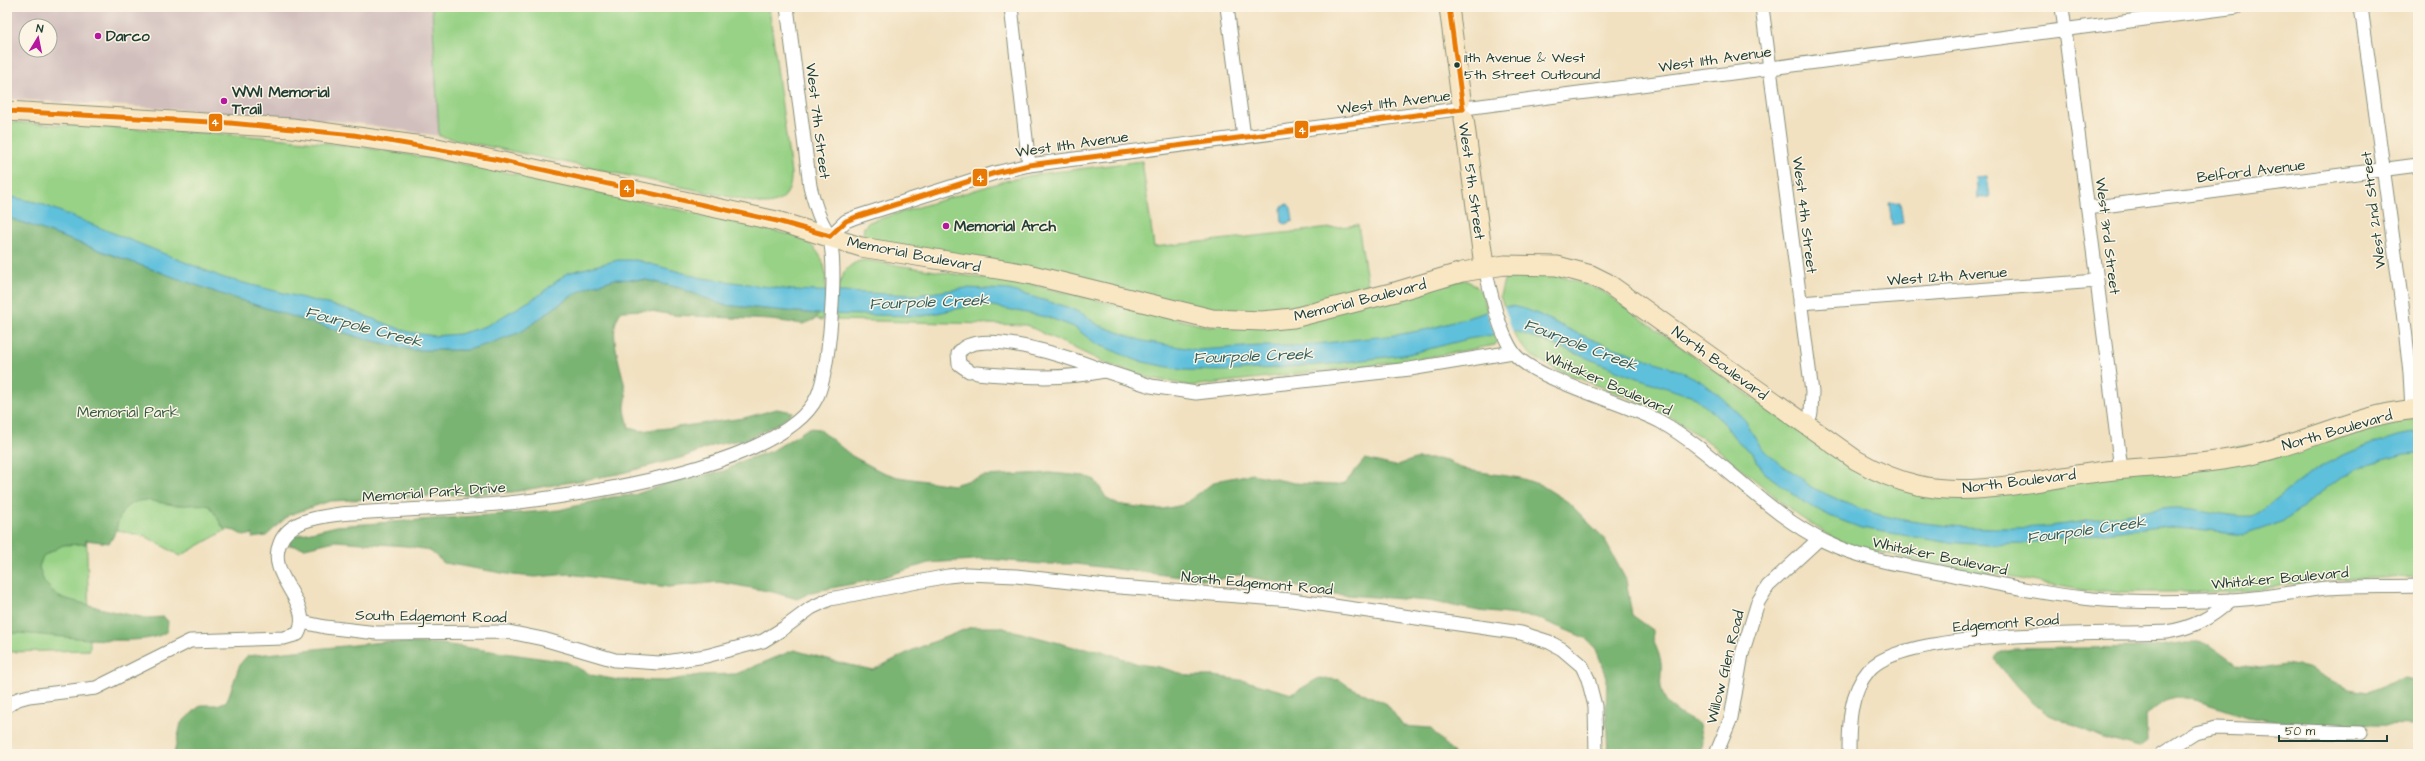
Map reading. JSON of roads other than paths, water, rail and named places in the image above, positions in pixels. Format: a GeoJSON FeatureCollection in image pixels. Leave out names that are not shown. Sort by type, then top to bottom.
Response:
{"type":"FeatureCollection","features":[{"type":"Feature","properties":{"kind":"street","name":"West 7th Street"},"geometry":{"type":"LineString","coordinates":[[787,7],[811,190],[815,207],[830,236]]}},
{"type":"Feature","properties":{"kind":"street"},"geometry":{"type":"LineString","coordinates":[[1011,7],[1029,165]]}},
{"type":"Feature","properties":{"kind":"street"},"geometry":{"type":"LineString","coordinates":[[1227,7],[1244,137]]}},
{"type":"Feature","properties":{"kind":"street","name":"West 5th Street"},"geometry":{"type":"LineString","coordinates":[[1449,7],[1484,263],[1496,309],[1505,336],[1513,352]]}},
{"type":"Feature","properties":{"kind":"street","name":"West 4th Street"},"geometry":{"type":"LineString","coordinates":[[1762,7],[1812,397],[1811,413],[1807,426]]}},
{"type":"Feature","properties":{"kind":"street","name":"West 3rd Street"},"geometry":{"type":"LineString","coordinates":[[2062,7],[2121,469]]}},
{"type":"Feature","properties":{"kind":"street","name":"West 11th Avenue"},"geometry":{"type":"LineString","coordinates":[[830,236],[846,221],[856,216],[1001,171],[1029,165],[2237,7]]}},
{"type":"Feature","properties":{"kind":"street","name":"West 2nd Street"},"geometry":{"type":"LineString","coordinates":[[2362,7],[2415,409]]}},
{"type":"Feature","properties":{"kind":"street","name":"Memorial Boulevard"},"geometry":{"type":"LineString","coordinates":[[7,111],[230,123],[362,136],[501,160],[777,220],[874,250],[1028,274],[1185,314],[1238,321],[1285,319],[1324,311],[1462,272],[1484,263]]}},
{"type":"Feature","properties":{"kind":"street","name":"Belford Avenue"},"geometry":{"type":"LineString","coordinates":[[2088,208],[2418,165]]}},
{"type":"Feature","properties":{"kind":"street","name":"Memorial Park Drive"},"geometry":{"type":"LineString","coordinates":[[302,622],[298,607],[278,570],[276,559],[282,537],[288,530],[300,523],[315,518],[340,514],[471,506],[556,498],[699,467],[741,452],[785,430],[798,420],[814,402],[825,369],[834,262],[830,236]]}},
{"type":"Feature","properties":{"kind":"street","name":"North Boulevard"},"geometry":{"type":"LineString","coordinates":[[1484,263],[1544,265],[1574,269],[1591,275],[1626,296],[1856,460],[1874,470],[1912,483],[1932,487],[1982,488],[2121,469],[2220,460],[2256,453],[2372,417],[2415,409]]}},
{"type":"Feature","properties":{"kind":"street","name":"West 12th Avenue"},"geometry":{"type":"LineString","coordinates":[[1800,303],[2097,281]]}},
{"type":"Feature","properties":{"kind":"street"},"geometry":{"type":"LineString","coordinates":[[1105,371],[1076,376],[1036,377],[973,372],[959,364],[958,354],[966,344],[983,341],[1022,347],[1064,357],[1151,386],[1196,393],[1410,369],[1513,352]]}},
{"type":"Feature","properties":{"kind":"street","name":"Whitaker Boulevard"},"geometry":{"type":"LineString","coordinates":[[1513,352],[1536,370],[1643,413],[1679,433],[1795,524],[1819,539],[1857,555],[2044,592],[2092,599],[2231,600],[2327,588],[2418,586]]}},
{"type":"Feature","properties":{"kind":"street","name":"Willow Glen Road"},"geometry":{"type":"LineString","coordinates":[[1716,754],[1731,718],[1742,654],[1758,602],[1768,586],[1819,539]]}},
{"type":"Feature","properties":{"kind":"street","name":"North Edgemont Road"},"geometry":{"type":"LineString","coordinates":[[830,599],[948,576],[966,574],[1016,576],[1106,586],[1292,600],[1521,633],[1549,642],[1562,649],[1582,666],[1588,679],[1595,706],[1596,754]]}},
{"type":"Feature","properties":{"kind":"street","name":"South Edgemont Road"},"geometry":{"type":"LineString","coordinates":[[302,622],[325,627],[377,633],[509,632],[543,639],[615,660],[659,663],[706,656],[762,641],[784,628],[811,608],[830,599]]}},
{"type":"Feature","properties":{"kind":"street","name":"Edgemont Road"},"geometry":{"type":"LineString","coordinates":[[1849,754],[1851,714],[1858,686],[1869,670],[1888,657],[1914,649],[1998,637],[2166,632],[2193,626],[2206,620],[2231,600]]}},
{"type":"Feature","properties":{"kind":"street"},"geometry":{"type":"LineString","coordinates":[[7,706],[18,699],[29,696],[96,688],[190,641],[291,637],[298,634],[302,622]]}},
{"type":"Feature","properties":{"kind":"street"},"geometry":{"type":"LineString","coordinates":[[2162,754],[2195,733],[2216,728],[2361,733]]}},
{"type":"Feature","properties":{"kind":"water"},"geometry":{"type":"Polygon","coordinates":[[[1987,176],[1990,197],[1978,198],[1976,177],[1987,176]]]}},
{"type":"Feature","properties":{"kind":"water","name":"Fourpole Creek"},"geometry":{"type":"Polygon","coordinates":[[[7,196],[39,203],[224,278],[347,309],[408,332],[434,336],[459,334],[486,326],[538,296],[567,273],[618,260],[636,260],[702,278],[792,290],[916,295],[966,288],[1009,290],[1067,307],[1083,314],[1098,325],[1143,341],[1198,350],[1260,346],[1299,346],[1396,335],[1429,329],[1507,306],[1523,308],[1592,340],[1672,368],[1700,381],[1716,393],[1744,419],[1758,443],[1767,453],[1813,488],[1847,504],[1867,511],[1909,521],[1933,524],[1983,528],[2050,526],[2172,508],[2253,516],[2319,468],[2341,456],[2365,446],[2390,438],[2414,433],[2418,434],[2418,453],[2405,454],[2368,464],[2341,477],[2282,522],[2244,535],[2158,526],[2023,544],[1989,545],[1944,542],[1861,528],[1830,516],[1805,503],[1765,473],[1752,453],[1736,440],[1723,422],[1696,398],[1626,374],[1553,344],[1515,331],[1468,339],[1409,354],[1332,364],[1230,371],[1183,370],[1138,361],[1095,343],[1074,327],[1050,318],[988,305],[975,305],[923,316],[819,314],[723,305],[680,288],[646,280],[615,279],[588,287],[568,298],[521,332],[488,344],[467,350],[412,350],[361,338],[218,293],[7,217],[7,196]]]}},
{"type":"Feature","properties":{"kind":"water"},"geometry":{"type":"Polygon","coordinates":[[[1900,202],[1903,223],[1892,225],[1889,203],[1900,202]]]}},
{"type":"Feature","properties":{"kind":"water"},"geometry":{"type":"Polygon","coordinates":[[[1288,204],[1291,208],[1293,221],[1285,224],[1282,222],[1281,209],[1283,205],[1288,204]]]}},
{"type":"Feature","properties":{"kind":"place","name":"Darco"},"geometry":{"type":"Point","coordinates":[98,36]}},
{"type":"Feature","properties":{"kind":"place","name":"11th Avenue & West 5th Street Outbound"},"geometry":{"type":"Point","coordinates":[1457,65]}},
{"type":"Feature","properties":{"kind":"place","name":"WWI Memorial Trail"},"geometry":{"type":"Point","coordinates":[224,101]}},
{"type":"Feature","properties":{"kind":"place","name":"Memorial Arch"},"geometry":{"type":"Point","coordinates":[946,226]}},
{"type":"Feature","properties":{"kind":"park label","name":"Memorial Park"},"geometry":{"type":"Point","coordinates":[128,412]}}]}
